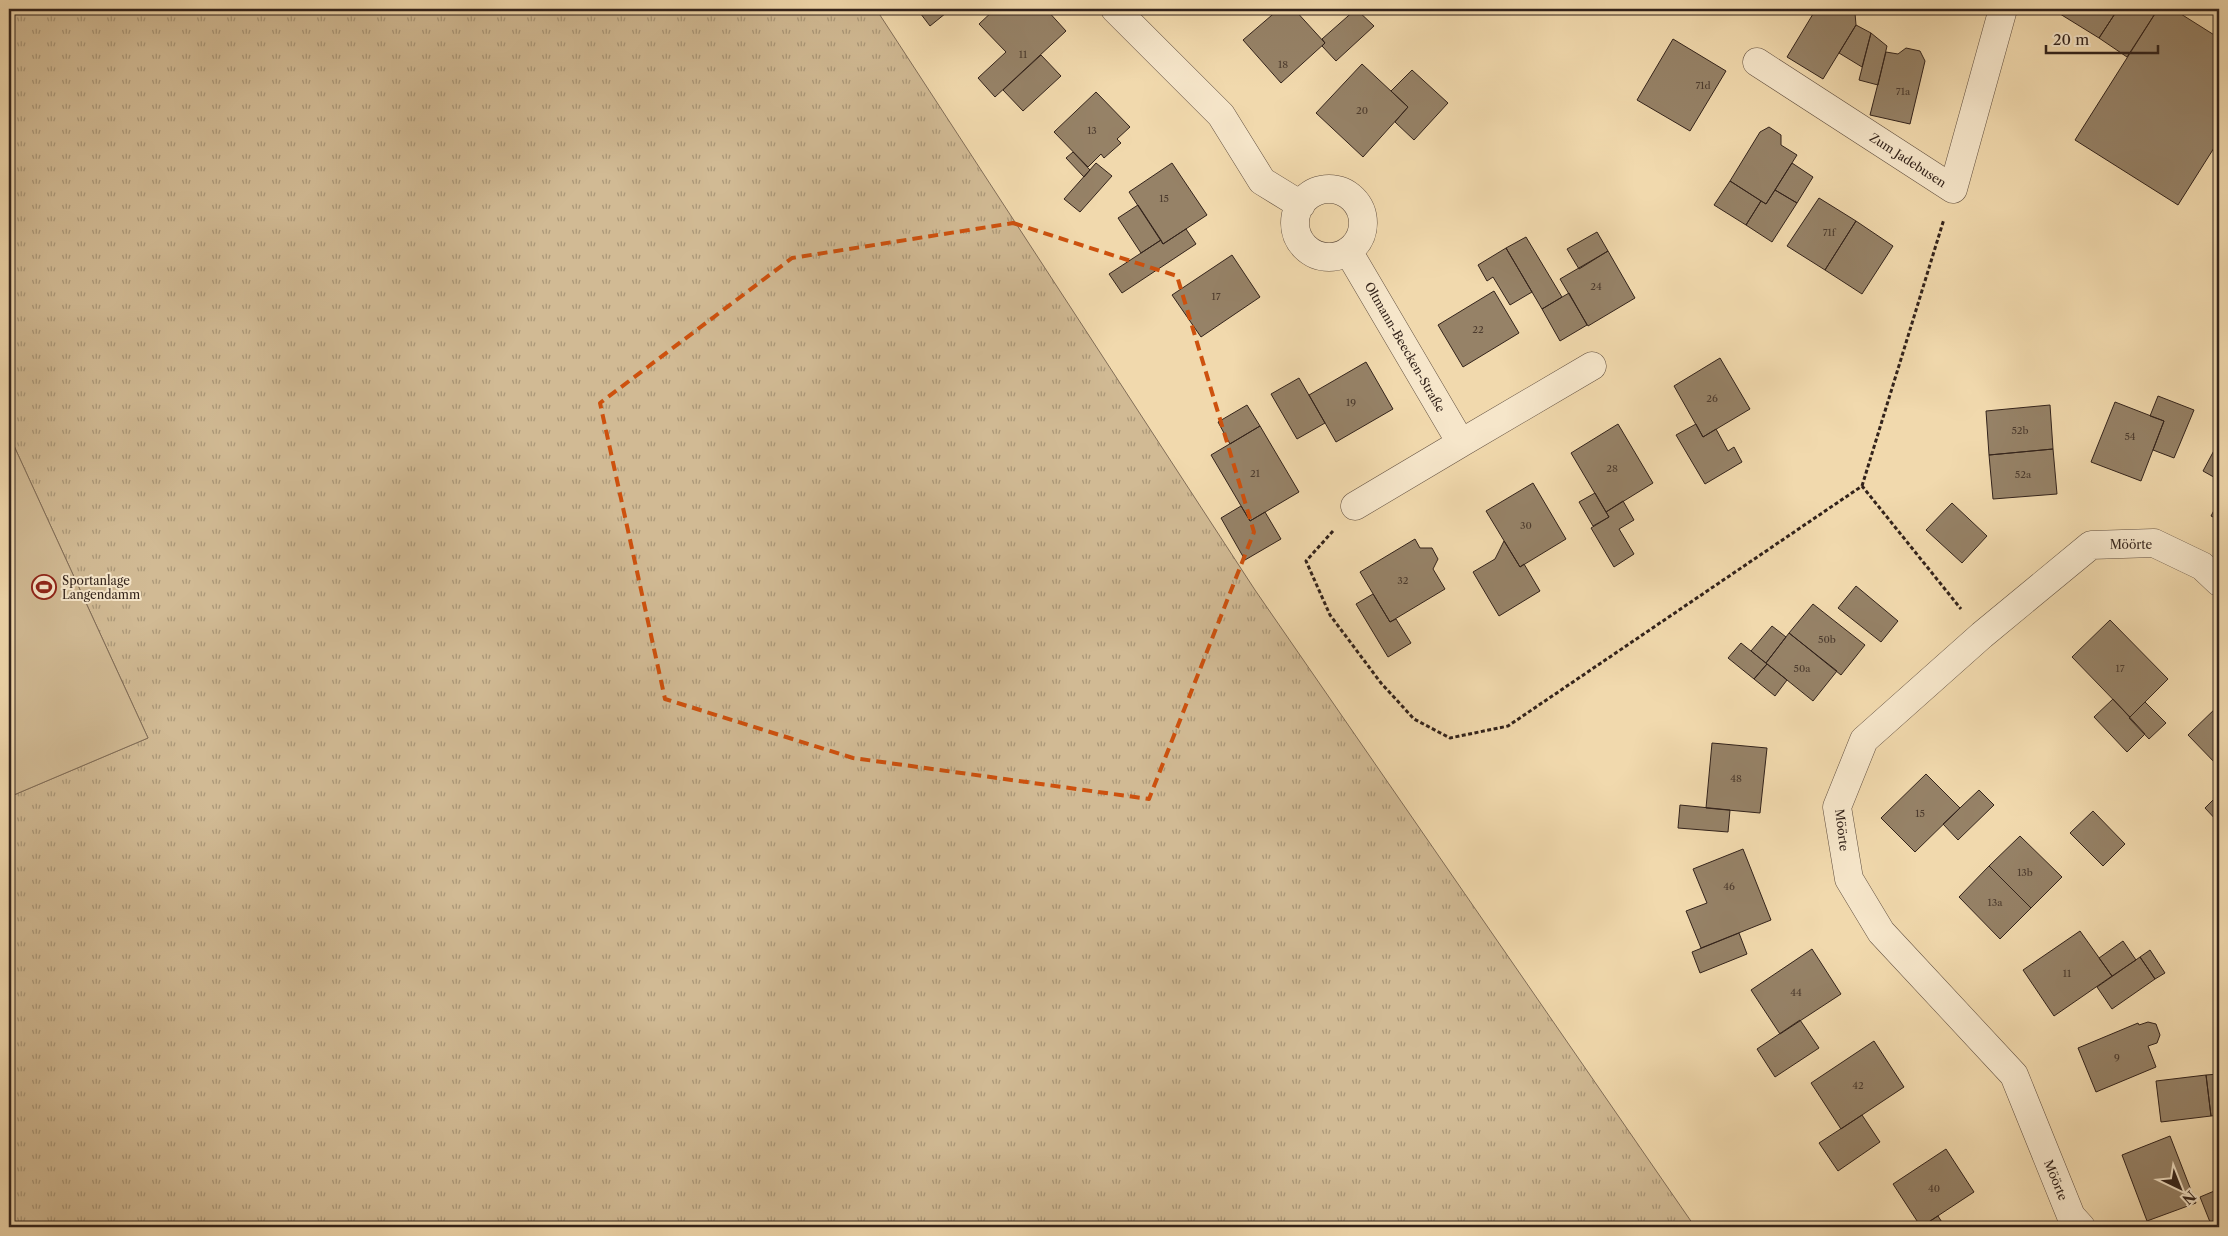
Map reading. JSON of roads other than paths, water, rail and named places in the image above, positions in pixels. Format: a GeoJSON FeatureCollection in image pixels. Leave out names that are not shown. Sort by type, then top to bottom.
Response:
{"type":"FeatureCollection","features":[{"type":"Feature","properties":{"kind":"street"},"geometry":{"type":"LineString","coordinates":[[1115,9],[1221,115],[1262,181],[1301,205]]}},
{"type":"Feature","properties":{"kind":"street","name":"Zum Jadebusen"},"geometry":{"type":"LineString","coordinates":[[1757,62],[1953,189],[2003,9]]}},
{"type":"Feature","properties":{"kind":"street"},"geometry":{"type":"LineString","coordinates":[[1322,190],[1335,190],[1348,195],[1357,204],[1362,216],[1363,229],[1358,242],[1348,251],[1336,257],[1323,257],[1311,252],[1301,243],[1296,231],[1296,218],[1301,205],[1310,196],[1322,190]]}},
{"type":"Feature","properties":{"kind":"street","name":"Oltmann-Beecken-Straße"},"geometry":{"type":"LineString","coordinates":[[1348,251],[1461,443]]}},
{"type":"Feature","properties":{"kind":"street"},"geometry":{"type":"LineString","coordinates":[[1355,506],[1592,366]]}},
{"type":"Feature","properties":{"kind":"street","name":"Möörte"},"geometry":{"type":"LineString","coordinates":[[2082,1227],[2070,1216],[2014,1075],[1881,932],[1849,879],[1837,806],[1864,740],[1982,635],[2091,545],[2154,542],[2202,566],[2219,582]]}},
{"type":"Feature","properties":{"kind":"place","name":"Sportanlage Langendamm"},"geometry":{"type":"Point","coordinates":[44,587]}}]}
